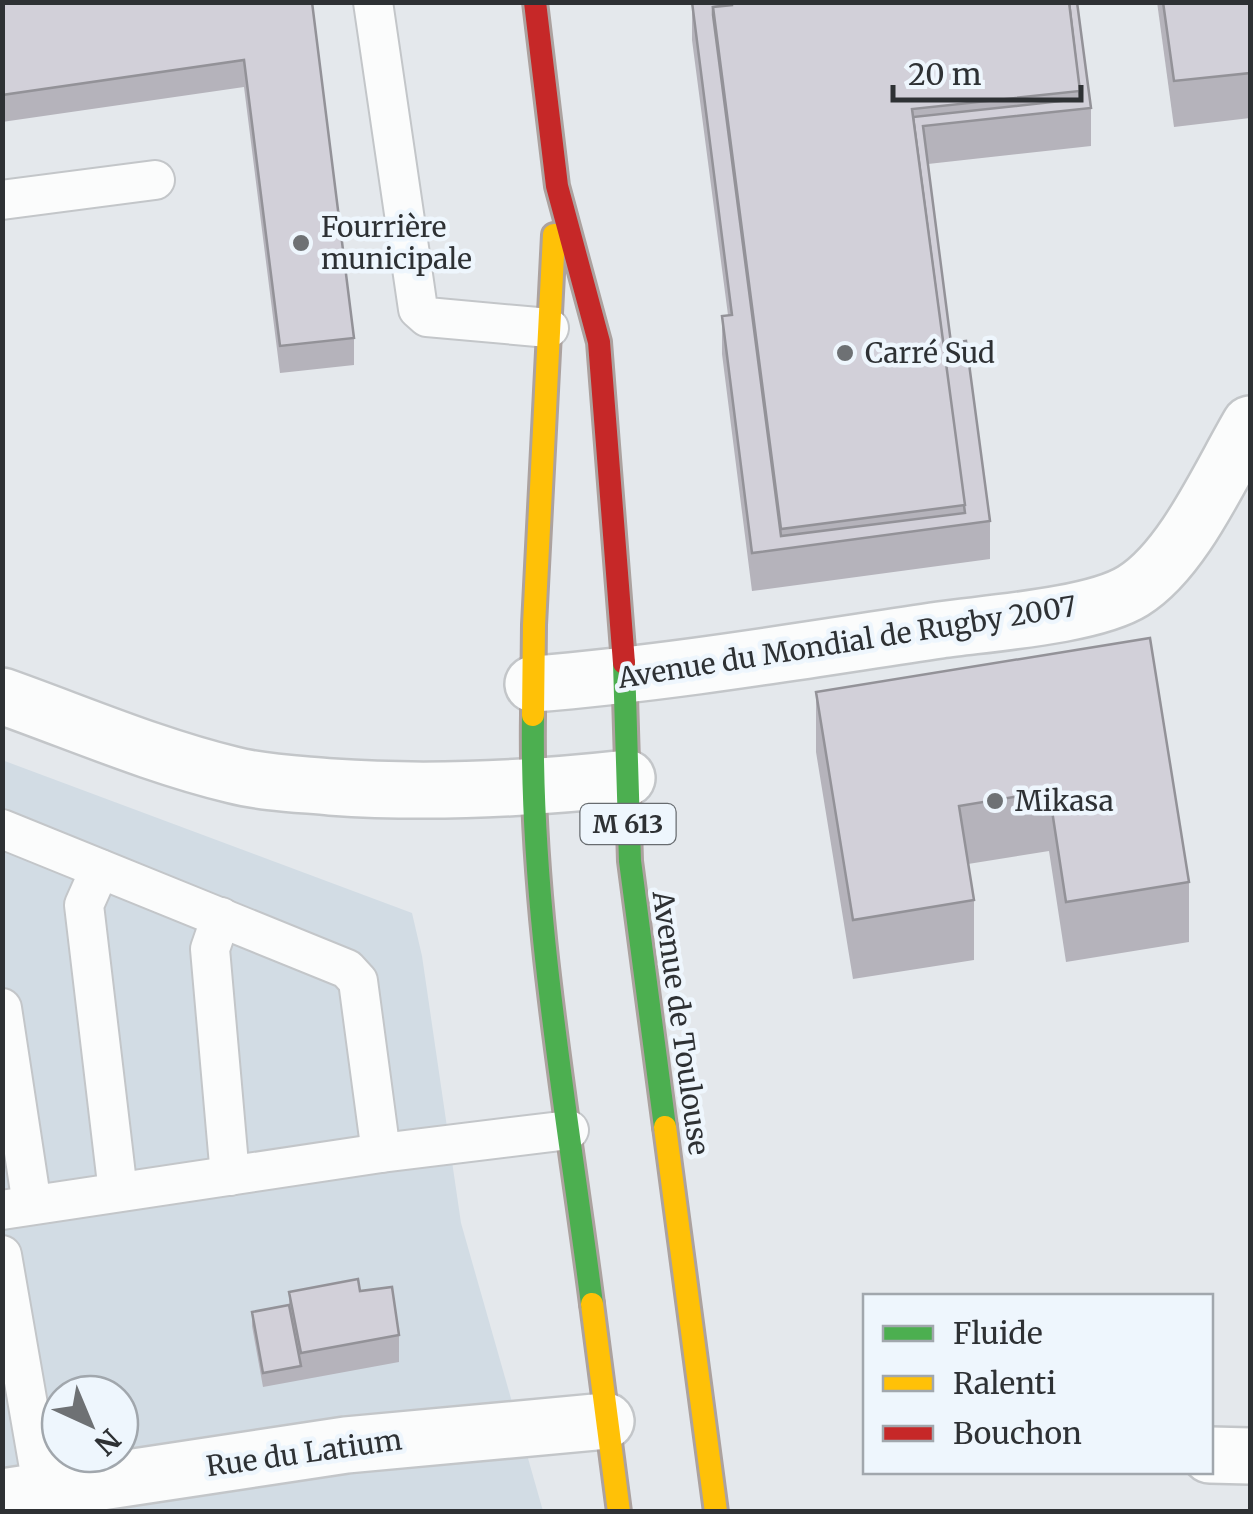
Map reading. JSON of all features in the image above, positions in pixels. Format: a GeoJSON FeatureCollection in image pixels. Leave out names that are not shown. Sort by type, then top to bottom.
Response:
{"type":"FeatureCollection","features":[{"type":"Feature","properties":{"kind":"main road","name":"Avenue de Toulouse"},"geometry":{"type":"LineString","coordinates":[[535,2],[557,186],[599,342],[625,677],[632,883],[716,1512]]}},
{"type":"Feature","properties":{"kind":"main road","name":"Avenue de Toulouse"},"geometry":{"type":"LineString","coordinates":[[557,186],[548,328],[532,788],[542,914],[619,1512]]}},
{"type":"Feature","properties":{"kind":"street","name":"Avenue du Mondial de Rugby 2007"},"geometry":{"type":"LineString","coordinates":[[534,684],[625,677],[1077,610],[1132,592],[1172,556],[1250,424]]}},
{"type":"Feature","properties":{"kind":"street"},"geometry":{"type":"LineString","coordinates":[[2,696],[234,776],[284,784],[370,790],[532,788],[626,778]]}},
{"type":"Feature","properties":{"kind":"street","name":"Rue du Latium"},"geometry":{"type":"LineString","coordinates":[[23,1494],[346,1445],[606,1421]]}},
{"type":"Feature","properties":{"kind":"street"},"geometry":{"type":"LineString","coordinates":[[1213,1456],[1250,1456]]}},
{"type":"Feature","properties":{"kind":"lane"},"geometry":{"type":"LineString","coordinates":[[374,2],[418,309],[427,317],[548,328]]}},
{"type":"Feature","properties":{"kind":"lane"},"geometry":{"type":"LineString","coordinates":[[2,200],[155,180]]}},
{"type":"Feature","properties":{"kind":"lane"},"geometry":{"type":"LineString","coordinates":[[2,828],[346,969],[358,981],[381,1153]]}},
{"type":"Feature","properties":{"kind":"lane"},"geometry":{"type":"LineString","coordinates":[[100,869],[84,904],[118,1192]]}},
{"type":"Feature","properties":{"kind":"lane"},"geometry":{"type":"LineString","coordinates":[[221,918],[210,948],[230,1176]]}},
{"type":"Feature","properties":{"kind":"lane"},"geometry":{"type":"LineString","coordinates":[[2,1008],[17,1207],[381,1153],[569,1130]]}},
{"type":"Feature","properties":{"kind":"lane"},"geometry":{"type":"LineString","coordinates":[[2,1254],[23,1494]]}},
{"type":"Feature","properties":{"kind":"shaded area"},"geometry":{"type":"Polygon","coordinates":[[[2,760],[412,913],[422,956],[461,1223],[543,1511],[3,1511],[2,760]]]}},
{"type":"Feature","properties":{"kind":"building","name":"Fourrière municipale"},"geometry":{"type":"Polygon","coordinates":[[[2,2],[312,2],[354,338],[280,346],[244,60],[2,95],[2,2]]]}},
{"type":"Feature","properties":{"kind":"building"},"geometry":{"type":"Polygon","coordinates":[[[692,2],[731,2],[713,7],[713,15],[781,536],[965,513],[913,117],[1080,99],[1069,2],[1077,2],[1091,108],[923,126],[951,343],[966,341],[990,521],[752,553],[722,316],[732,315],[692,2]]]}},
{"type":"Feature","properties":{"kind":"building","name":"Carré Sud"},"geometry":{"type":"Polygon","coordinates":[[[732,2],[1069,2],[1080,91],[912,109],[965,505],[781,529],[713,7],[732,2]]]}},
{"type":"Feature","properties":{"kind":"building"},"geometry":{"type":"Polygon","coordinates":[[[1163,2],[1250,2],[1250,73],[1174,81],[1163,2]]]}},
{"type":"Feature","properties":{"kind":"building","name":"Mikasa"},"geometry":{"type":"Polygon","coordinates":[[[1150,638],[1189,882],[1066,902],[1049,791],[959,806],[974,900],[853,920],[816,692],[1150,638]]]}},
{"type":"Feature","properties":{"kind":"building"},"geometry":{"type":"Polygon","coordinates":[[[358,1279],[360,1291],[392,1287],[399,1335],[301,1353],[289,1292],[358,1279]]]}},
{"type":"Feature","properties":{"kind":"building"},"geometry":{"type":"Polygon","coordinates":[[[289,1305],[301,1366],[263,1373],[252,1312],[289,1305]]]}},
{"type":"Feature","properties":{"kind":"traffic: fast"},"geometry":{"type":"LineString","coordinates":[[624,663],[630,861],[665,1127]]}},
{"type":"Feature","properties":{"kind":"traffic: fast"},"geometry":{"type":"LineString","coordinates":[[533,715],[537,863],[544,937],[592,1304]]}},
{"type":"Feature","properties":{"kind":"traffic: slow"},"geometry":{"type":"LineString","coordinates":[[533,715],[554,235]]}},
{"type":"Feature","properties":{"kind":"traffic: slow"},"geometry":{"type":"LineString","coordinates":[[665,1127],[716,1512]]}},
{"type":"Feature","properties":{"kind":"traffic: slow"},"geometry":{"type":"LineString","coordinates":[[592,1304],[619,1512]]}},
{"type":"Feature","properties":{"kind":"traffic: jam"},"geometry":{"type":"LineString","coordinates":[[535,2],[557,186],[599,342],[624,663]]}},
{"type":"Feature","properties":{"kind":"place","name":"Fourrière municipale"},"geometry":{"type":"Point","coordinates":[301,243]}},
{"type":"Feature","properties":{"kind":"place","name":"Carré Sud"},"geometry":{"type":"Point","coordinates":[845,353]}},
{"type":"Feature","properties":{"kind":"place","name":"Mikasa"},"geometry":{"type":"Point","coordinates":[995,801]}}]}
